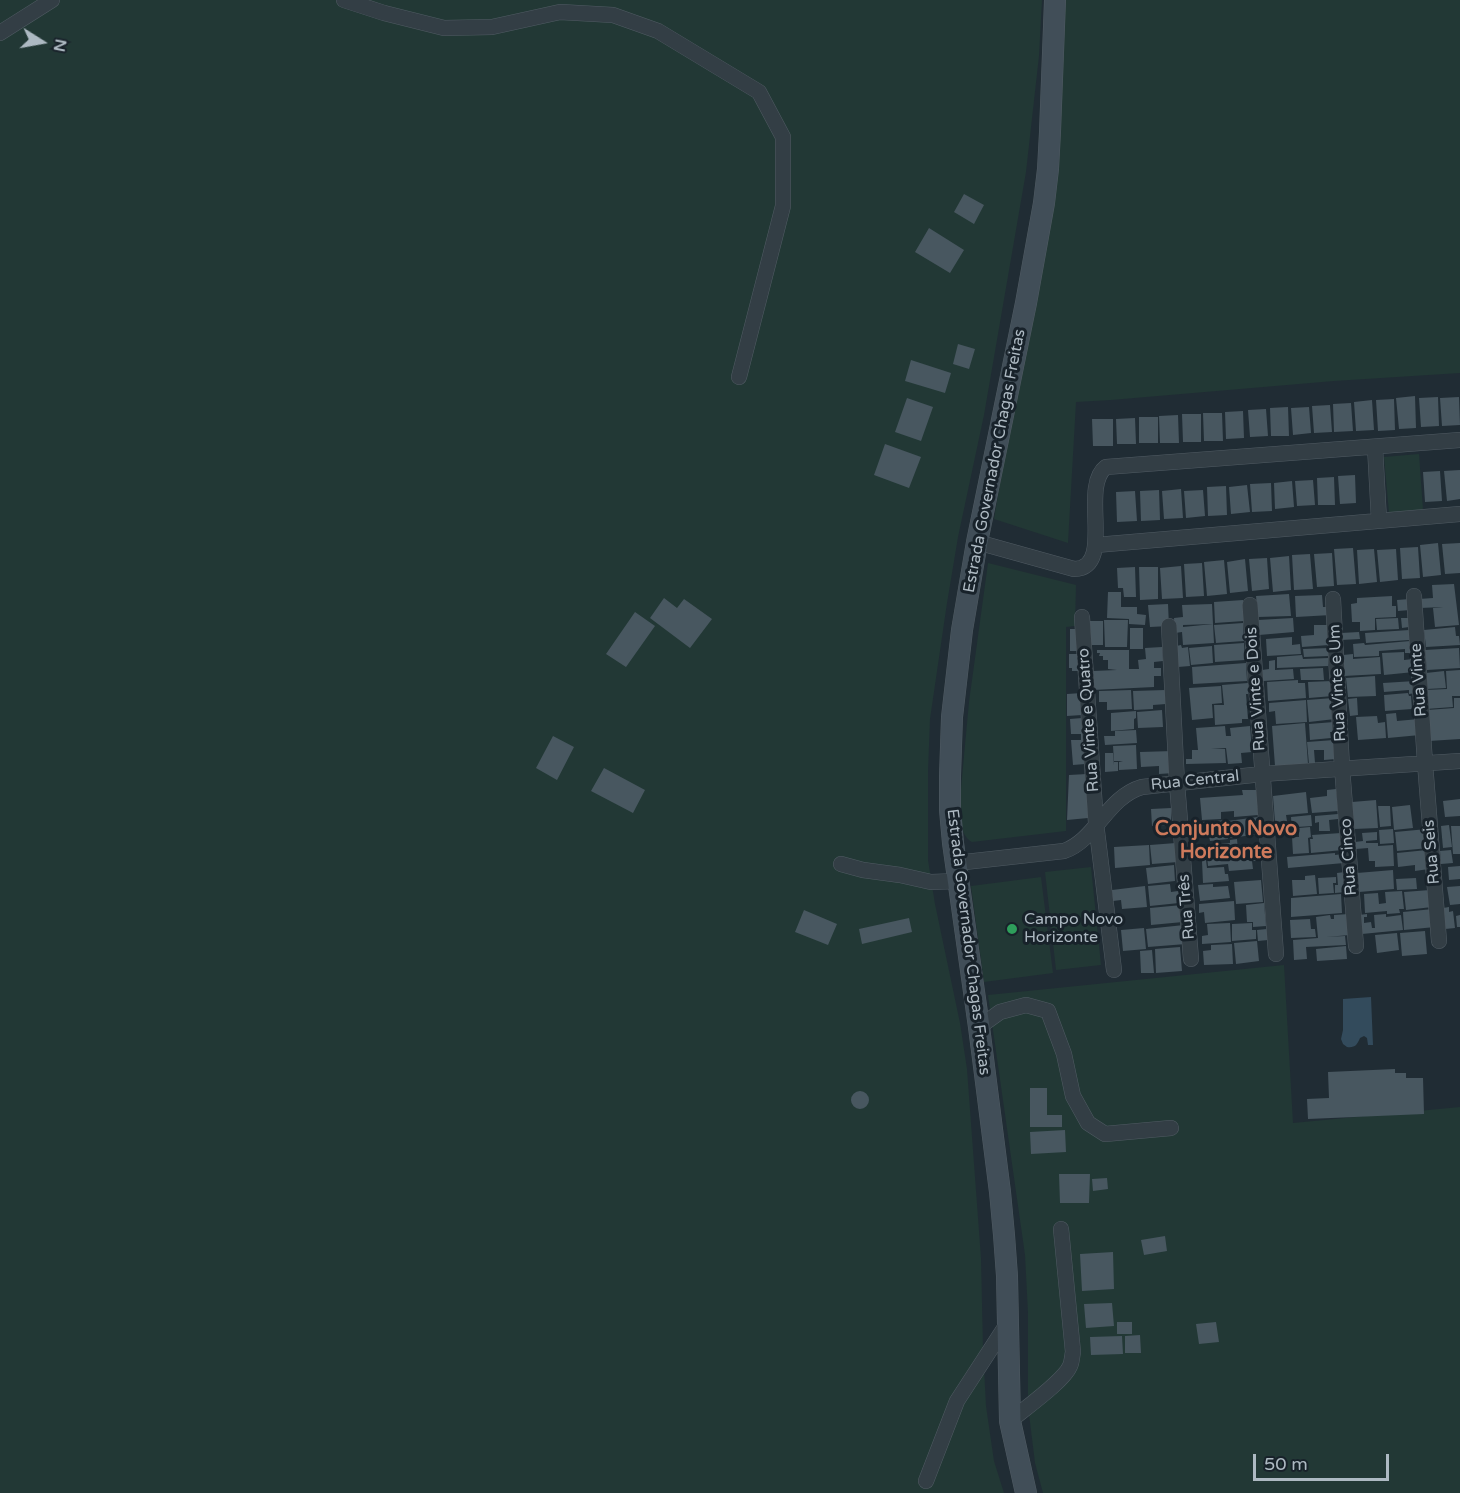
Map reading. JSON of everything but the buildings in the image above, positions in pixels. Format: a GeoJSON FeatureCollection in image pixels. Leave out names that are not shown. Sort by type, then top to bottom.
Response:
{"type":"FeatureCollection","features":[{"type":"Feature","properties":{"kind":"main road","name":"Estrada Governador Chagas Freitas"},"geometry":{"type":"LineString","coordinates":[[1026,1493],[1010,1421],[1007,1276],[1001,1203],[950,810],[952,717],[962,630],[977,542],[1044,203],[1050,141],[1055,0]]}},
{"type":"Feature","properties":{"kind":"street"},"geometry":{"type":"LineString","coordinates":[[0,33],[52,0]]}},
{"type":"Feature","properties":{"kind":"street"},"geometry":{"type":"LineString","coordinates":[[344,0],[444,28],[492,27],[560,12],[613,15],[658,31],[759,92],[783,136],[783,206],[739,377]]}},
{"type":"Feature","properties":{"kind":"street"},"geometry":{"type":"LineString","coordinates":[[977,542],[1074,569],[1082,568],[1088,564],[1096,545],[1095,490],[1100,473],[1106,467],[1460,440]]}},
{"type":"Feature","properties":{"kind":"street"},"geometry":{"type":"LineString","coordinates":[[1375,447],[1379,520]]}},
{"type":"Feature","properties":{"kind":"street"},"geometry":{"type":"LineString","coordinates":[[1096,545],[1460,514]]}},
{"type":"Feature","properties":{"kind":"street","name":"Rua Vinte"},"geometry":{"type":"LineString","coordinates":[[1414,596],[1425,763]]}},
{"type":"Feature","properties":{"kind":"street","name":"Rua Vinte e Um"},"geometry":{"type":"LineString","coordinates":[[1333,599],[1342,767]]}},
{"type":"Feature","properties":{"kind":"street","name":"Rua Vinte e Dois"},"geometry":{"type":"LineString","coordinates":[[1250,605],[1276,954]]}},
{"type":"Feature","properties":{"kind":"street","name":"Rua Vinte e Quatro"},"geometry":{"type":"LineString","coordinates":[[1082,617],[1096,824],[1114,970]]}},
{"type":"Feature","properties":{"kind":"street","name":"Rua Três"},"geometry":{"type":"LineString","coordinates":[[1169,626],[1177,783],[1191,959]]}},
{"type":"Feature","properties":{"kind":"street","name":"Rua Central"},"geometry":{"type":"LineString","coordinates":[[841,864],[931,882],[957,872],[1070,849],[1081,841],[1122,796],[1142,787],[1342,767],[1460,761]]}},
{"type":"Feature","properties":{"kind":"street","name":"Rua Seis"},"geometry":{"type":"LineString","coordinates":[[1425,763],[1439,941]]}},
{"type":"Feature","properties":{"kind":"street","name":"Rua Cinco"},"geometry":{"type":"LineString","coordinates":[[1342,767],[1356,946]]}},
{"type":"Feature","properties":{"kind":"street"},"geometry":{"type":"LineString","coordinates":[[979,1027],[1000,1012],[1026,1005],[1048,1011],[1064,1054],[1073,1096],[1088,1122],[1105,1134],[1171,1128]]}},
{"type":"Feature","properties":{"kind":"street"},"geometry":{"type":"LineString","coordinates":[[1010,1421],[1058,1382],[1071,1364],[1073,1352],[1061,1229]]}},
{"type":"Feature","properties":{"kind":"street"},"geometry":{"type":"LineString","coordinates":[[926,1480],[957,1401],[1007,1324]]}},
{"type":"Feature","properties":{"kind":"green space"},"geometry":{"type":"Polygon","coordinates":[[[0,0],[1042,0],[1039,56],[1026,172],[984,415],[958,537],[947,603],[930,719],[928,772],[928,860],[967,1069],[981,1258],[986,1406],[994,1461],[1004,1493],[0,1493],[0,0]]]}},
{"type":"Feature","properties":{"kind":"green space"},"geometry":{"type":"Polygon","coordinates":[[[1063,0],[1460,0],[1460,373],[1076,402],[1068,543],[994,519],[1011,419],[1063,0]]]}},
{"type":"Feature","properties":{"kind":"green space"},"geometry":{"type":"Polygon","coordinates":[[[1419,454],[1423,510],[1389,513],[1384,457],[1419,454]]]}},
{"type":"Feature","properties":{"kind":"green space"},"geometry":{"type":"Polygon","coordinates":[[[988,563],[1076,585],[1075,626],[1066,627],[1066,831],[972,842],[964,832],[959,810],[969,702],[988,563]]]}},
{"type":"Feature","properties":{"kind":"green space"},"geometry":{"type":"Polygon","coordinates":[[[1091,867],[1101,965],[1056,970],[1045,872],[1091,867]]]}},
{"type":"Feature","properties":{"kind":"green space","name":"Campo Novo Horizonte"},"geometry":{"type":"Polygon","coordinates":[[[1041,877],[1053,973],[984,982],[971,886],[1041,877]]]}},
{"type":"Feature","properties":{"kind":"green space"},"geometry":{"type":"Polygon","coordinates":[[[1284,965],[1293,1123],[1460,1107],[1460,1493],[1043,1493],[1035,1463],[1028,1406],[1028,1313],[1025,1255],[988,995],[1284,965]]]}},
{"type":"Feature","properties":{"kind":"water"},"geometry":{"type":"Polygon","coordinates":[[[1371,997],[1373,1045],[1368,1045],[1367,1038],[1364,1036],[1355,1046],[1347,1047],[1341,1039],[1343,999],[1371,997]]]}},
{"type":"Feature","properties":{"kind":"place","name":"Campo Novo Horizonte"},"geometry":{"type":"Point","coordinates":[1012,929]}},
{"type":"Feature","properties":{"kind":"district","name":"Conjunto Novo Horizonte"},"geometry":{"type":"Point","coordinates":[1226,842]}}]}
